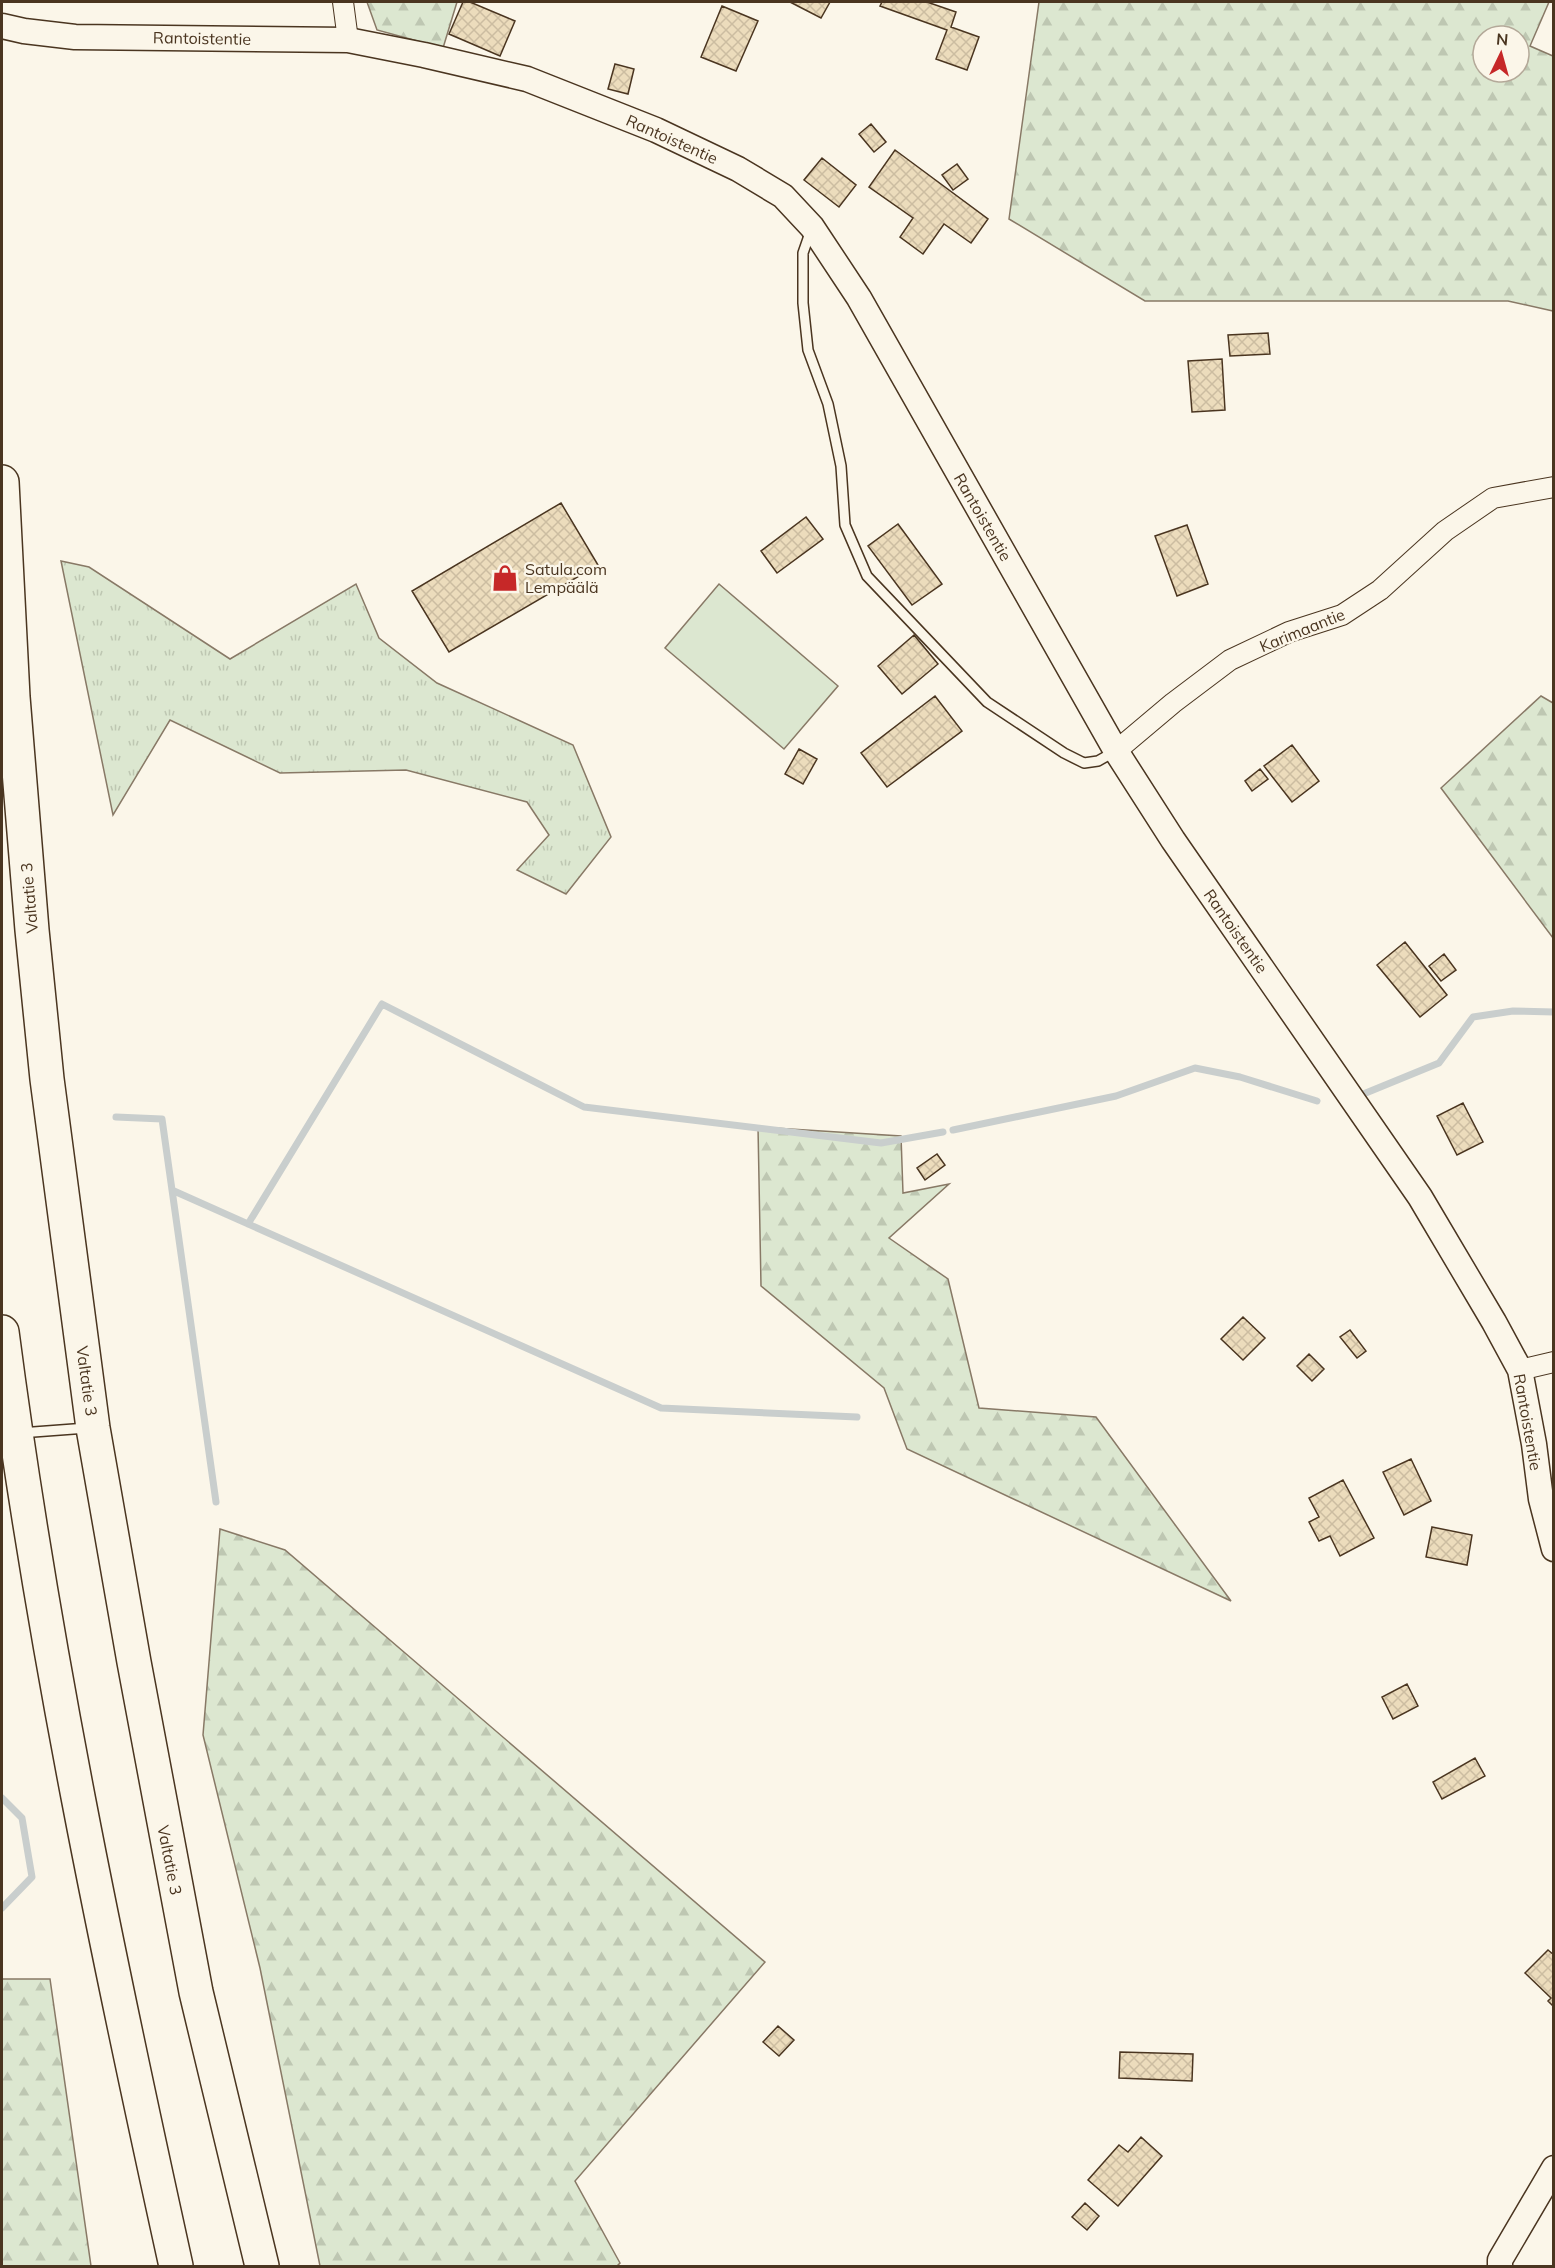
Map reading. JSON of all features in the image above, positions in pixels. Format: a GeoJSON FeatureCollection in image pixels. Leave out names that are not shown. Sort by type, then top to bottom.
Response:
{"type":"FeatureCollection","features":[{"type":"Feature","properties":{"kind":"highway","name":"Valtatie 3"},"geometry":{"type":"LineString","coordinates":[[2,482],[13,697],[32,930],[47,1079],[93,1428],[194,1980],[262,2266]]}},
{"type":"Feature","properties":{"kind":"highway"},"geometry":{"type":"LineString","coordinates":[[2,1332],[15,1434],[58,1697],[116,1994],[176,2266]]}},
{"type":"Feature","properties":{"kind":"street"},"geometry":{"type":"LineString","coordinates":[[343,2],[348,40]]}},
{"type":"Feature","properties":{"kind":"street","name":"Rantoistentie"},"geometry":{"type":"LineString","coordinates":[[2,26],[24,32],[75,37],[348,40],[424,55],[527,79],[656,130],[738,169],[783,196],[812,227],[859,298],[1116,751],[1173,840],[1420,1197],[1520,1370],[1534,1444],[1541,1499],[1554,1549]]}},
{"type":"Feature","properties":{"kind":"street","name":"Karimaantie"},"geometry":{"type":"LineString","coordinates":[[1116,751],[1230,660],[1289,632],[1342,615],[1380,590],[1444,531],[1493,498],[1554,487]]}},
{"type":"Feature","properties":{"kind":"street"},"geometry":{"type":"LineString","coordinates":[[1520,1370],[1554,1362]]}},
{"type":"Feature","properties":{"kind":"street"},"geometry":{"type":"LineString","coordinates":[[1500,2266],[1500,2260],[1554,2168]]}},
{"type":"Feature","properties":{"kind":"lane"},"geometry":{"type":"LineString","coordinates":[[812,227],[803,253],[803,303],[808,350],[828,404],[841,466],[845,525],[867,576],[987,702],[1064,753],[1084,763],[1098,761],[1116,751]]}},
{"type":"Feature","properties":{"kind":"lane"},"geometry":{"type":"LineString","coordinates":[[15,1434],[93,1428]]}},
{"type":"Feature","properties":{"kind":"green space"},"geometry":{"type":"Polygon","coordinates":[[[367,2],[457,2],[443,48],[377,30],[367,2]]]}},
{"type":"Feature","properties":{"kind":"green space"},"geometry":{"type":"Polygon","coordinates":[[[1039,2],[1549,2],[1531,44],[1531,24],[1471,24],[1471,84],[1531,84],[1531,46],[1553,56],[1553,311],[1508,301],[1145,301],[1009,219],[1039,2]]]}},
{"type":"Feature","properties":{"kind":"green space"},"geometry":{"type":"Polygon","coordinates":[[[61,561],[89,567],[230,659],[356,584],[379,638],[437,683],[573,745],[611,837],[566,894],[517,870],[549,835],[527,802],[406,770],[280,773],[170,720],[113,815],[61,561]]]}},
{"type":"Feature","properties":{"kind":"green space"},"geometry":{"type":"Polygon","coordinates":[[[719,584],[838,686],[784,749],[665,648],[719,584]]]}},
{"type":"Feature","properties":{"kind":"green space"},"geometry":{"type":"Polygon","coordinates":[[[1541,696],[1553,703],[1553,938],[1441,788],[1541,696]]]}},
{"type":"Feature","properties":{"kind":"green space"},"geometry":{"type":"Polygon","coordinates":[[[758,1127],[901,1136],[903,1193],[949,1184],[889,1238],[948,1279],[979,1408],[1096,1417],[1231,1601],[907,1449],[884,1388],[761,1286],[758,1127]]]}},
{"type":"Feature","properties":{"kind":"green space"},"geometry":{"type":"Polygon","coordinates":[[[220,1529],[285,1550],[765,1962],[575,2181],[620,2263],[617,2266],[320,2266],[260,1968],[203,1735],[220,1529]]]}},
{"type":"Feature","properties":{"kind":"green space"},"geometry":{"type":"Polygon","coordinates":[[[2,1979],[50,1979],[91,2266],[2,2266],[2,1979]]]}},
{"type":"Feature","properties":{"kind":"building"},"geometry":{"type":"Polygon","coordinates":[[[463,2],[470,2],[515,21],[500,56],[449,34],[463,2]]]}},
{"type":"Feature","properties":{"kind":"building"},"geometry":{"type":"Polygon","coordinates":[[[790,2],[830,2],[821,18],[790,2]]]}},
{"type":"Feature","properties":{"kind":"building"},"geometry":{"type":"Polygon","coordinates":[[[882,2],[927,2],[956,12],[951,27],[979,37],[967,70],[936,59],[947,30],[880,6],[882,2]]]}},
{"type":"Feature","properties":{"kind":"building"},"geometry":{"type":"Polygon","coordinates":[[[722,6],[758,21],[736,71],[701,57],[722,6]]]}},
{"type":"Feature","properties":{"kind":"building"},"geometry":{"type":"Polygon","coordinates":[[[615,64],[634,69],[628,94],[608,89],[615,64]]]}},
{"type":"Feature","properties":{"kind":"building"},"geometry":{"type":"Polygon","coordinates":[[[871,124],[886,142],[874,152],[859,134],[871,124]]]}},
{"type":"Feature","properties":{"kind":"building"},"geometry":{"type":"Polygon","coordinates":[[[895,150],[988,219],[971,243],[944,224],[923,254],[900,237],[913,218],[869,187],[895,150]]]}},
{"type":"Feature","properties":{"kind":"building"},"geometry":{"type":"Polygon","coordinates":[[[822,158],[856,185],[839,207],[804,180],[822,158]]]}},
{"type":"Feature","properties":{"kind":"building"},"geometry":{"type":"Polygon","coordinates":[[[957,164],[968,179],[953,190],[942,175],[957,164]]]}},
{"type":"Feature","properties":{"kind":"building"},"geometry":{"type":"Polygon","coordinates":[[[1268,333],[1270,354],[1230,356],[1228,335],[1268,333]]]}},
{"type":"Feature","properties":{"kind":"building"},"geometry":{"type":"Polygon","coordinates":[[[1222,359],[1225,410],[1192,412],[1188,361],[1222,359]]]}},
{"type":"Feature","properties":{"kind":"building","name":"Satula.com Lempäälä"},"geometry":{"type":"Polygon","coordinates":[[[561,503],[598,565],[449,652],[412,591],[561,503]]]}},
{"type":"Feature","properties":{"kind":"building"},"geometry":{"type":"Polygon","coordinates":[[[806,517],[823,539],[777,573],[761,551],[806,517]]]}},
{"type":"Feature","properties":{"kind":"building"},"geometry":{"type":"Polygon","coordinates":[[[898,524],[942,584],[912,605],[868,546],[898,524]]]}},
{"type":"Feature","properties":{"kind":"building"},"geometry":{"type":"Polygon","coordinates":[[[1187,525],[1208,584],[1177,596],[1155,536],[1187,525]]]}},
{"type":"Feature","properties":{"kind":"building"},"geometry":{"type":"Polygon","coordinates":[[[914,635],[938,664],[902,694],[878,666],[914,635]]]}},
{"type":"Feature","properties":{"kind":"building"},"geometry":{"type":"Polygon","coordinates":[[[935,696],[962,731],[887,787],[861,753],[935,696]]]}},
{"type":"Feature","properties":{"kind":"building"},"geometry":{"type":"Polygon","coordinates":[[[1292,745],[1319,781],[1292,802],[1264,766],[1292,745]]]}},
{"type":"Feature","properties":{"kind":"building"},"geometry":{"type":"Polygon","coordinates":[[[799,749],[817,759],[803,784],[785,774],[799,749]]]}},
{"type":"Feature","properties":{"kind":"building"},"geometry":{"type":"Polygon","coordinates":[[[1260,769],[1268,779],[1252,791],[1245,781],[1260,769]]]}},
{"type":"Feature","properties":{"kind":"building"},"geometry":{"type":"Polygon","coordinates":[[[1405,942],[1447,995],[1420,1017],[1377,965],[1405,942]]]}},
{"type":"Feature","properties":{"kind":"building"},"geometry":{"type":"Polygon","coordinates":[[[1444,954],[1456,970],[1441,981],[1429,966],[1444,954]]]}},
{"type":"Feature","properties":{"kind":"building"},"geometry":{"type":"Polygon","coordinates":[[[1463,1103],[1483,1142],[1457,1155],[1437,1116],[1463,1103]]]}},
{"type":"Feature","properties":{"kind":"building"},"geometry":{"type":"Polygon","coordinates":[[[937,1154],[945,1165],[925,1180],[917,1168],[937,1154]]]}},
{"type":"Feature","properties":{"kind":"building"},"geometry":{"type":"Polygon","coordinates":[[[1243,1317],[1265,1338],[1243,1360],[1221,1339],[1243,1317]]]}},
{"type":"Feature","properties":{"kind":"building"},"geometry":{"type":"Polygon","coordinates":[[[1350,1330],[1366,1351],[1357,1358],[1340,1337],[1350,1330]]]}},
{"type":"Feature","properties":{"kind":"building"},"geometry":{"type":"Polygon","coordinates":[[[1309,1354],[1324,1369],[1312,1381],[1297,1366],[1309,1354]]]}},
{"type":"Feature","properties":{"kind":"building"},"geometry":{"type":"Polygon","coordinates":[[[1411,1459],[1431,1501],[1404,1515],[1383,1472],[1411,1459]]]}},
{"type":"Feature","properties":{"kind":"building"},"geometry":{"type":"Polygon","coordinates":[[[1343,1480],[1374,1538],[1340,1556],[1330,1536],[1319,1541],[1309,1522],[1319,1517],[1309,1498],[1343,1480]]]}},
{"type":"Feature","properties":{"kind":"building"},"geometry":{"type":"Polygon","coordinates":[[[1432,1527],[1472,1535],[1467,1565],[1426,1557],[1432,1527]]]}},
{"type":"Feature","properties":{"kind":"building"},"geometry":{"type":"Polygon","coordinates":[[[1407,1684],[1418,1706],[1393,1719],[1382,1697],[1407,1684]]]}},
{"type":"Feature","properties":{"kind":"building"},"geometry":{"type":"Polygon","coordinates":[[[1475,1758],[1485,1776],[1442,1799],[1433,1782],[1475,1758]]]}},
{"type":"Feature","properties":{"kind":"building"},"geometry":{"type":"Polygon","coordinates":[[[1548,1950],[1554,1955],[1554,2007],[1548,2001],[1551,1998],[1525,1973],[1548,1950]]]}},
{"type":"Feature","properties":{"kind":"building"},"geometry":{"type":"Polygon","coordinates":[[[778,2026],[794,2040],[779,2056],[763,2042],[778,2026]]]}},
{"type":"Feature","properties":{"kind":"building"},"geometry":{"type":"Polygon","coordinates":[[[1120,2052],[1193,2054],[1192,2081],[1119,2078],[1120,2052]]]}},
{"type":"Feature","properties":{"kind":"building"},"geometry":{"type":"Polygon","coordinates":[[[1141,2137],[1162,2156],[1118,2206],[1088,2180],[1119,2145],[1128,2152],[1141,2137]]]}},
{"type":"Feature","properties":{"kind":"building"},"geometry":{"type":"Polygon","coordinates":[[[1085,2203],[1099,2216],[1087,2230],[1072,2217],[1085,2203]]]}},
{"type":"Feature","properties":{"kind":"waterway"},"geometry":{"type":"LineString","coordinates":[[248,1224],[382,1004],[584,1107],[881,1143],[943,1132]]}},
{"type":"Feature","properties":{"kind":"waterway"},"geometry":{"type":"LineString","coordinates":[[1356,1097],[1439,1063],[1473,1017],[1513,1011],[1554,1012]]}},
{"type":"Feature","properties":{"kind":"waterway"},"geometry":{"type":"LineString","coordinates":[[953,1130],[1116,1096],[1195,1068],[1240,1077],[1317,1101]]}},
{"type":"Feature","properties":{"kind":"waterway"},"geometry":{"type":"LineString","coordinates":[[116,1117],[162,1119],[216,1502]]}},
{"type":"Feature","properties":{"kind":"waterway"},"geometry":{"type":"LineString","coordinates":[[174,1191],[661,1408],[857,1417]]}},
{"type":"Feature","properties":{"kind":"waterway"},"geometry":{"type":"LineString","coordinates":[[2,1798],[22,1818],[32,1877],[2,1908]]}},
{"type":"Feature","properties":{"kind":"place","name":"Satula.com Lempäälä"},"geometry":{"type":"Point","coordinates":[505,578]}}]}
